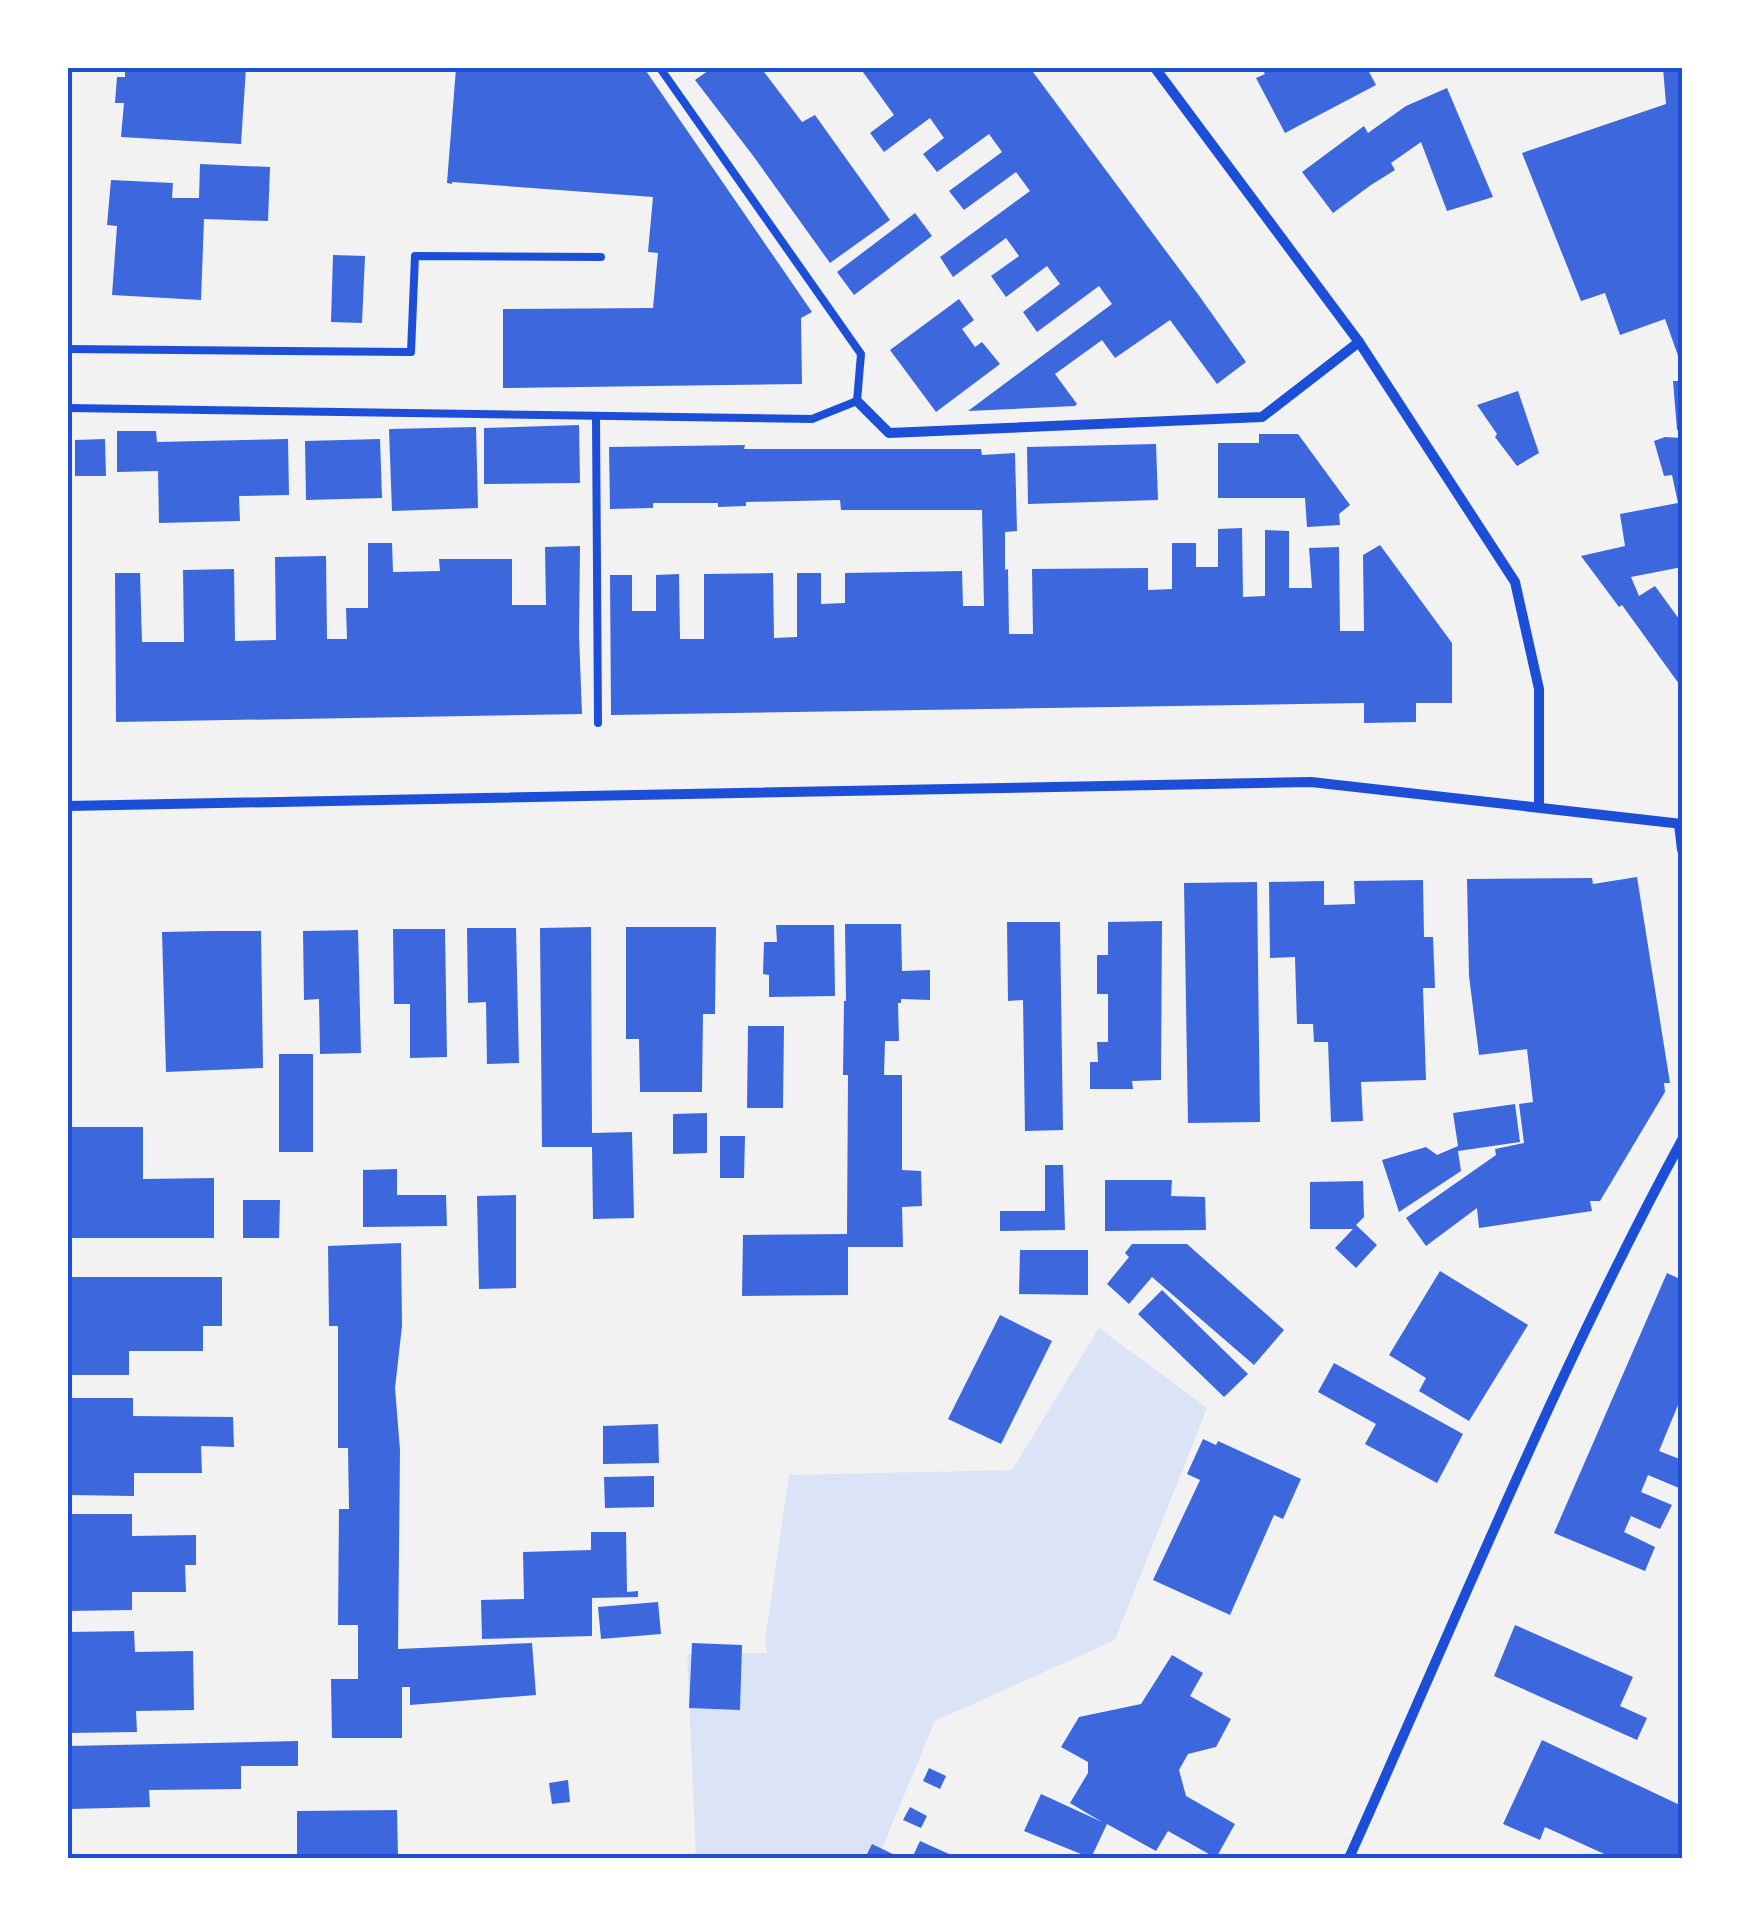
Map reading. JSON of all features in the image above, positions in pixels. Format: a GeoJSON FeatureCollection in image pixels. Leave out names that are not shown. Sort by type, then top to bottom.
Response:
{"type":"FeatureCollection","features":[{"type":"Feature","properties":{"kind":"street"},"geometry":{"type":"LineString","coordinates":[[1156,68],[1359,342],[1515,582],[1540,688],[1539,807]]}},
{"type":"Feature","properties":{"kind":"street"},"geometry":{"type":"LineString","coordinates":[[856,401],[888,432],[1262,417],[1359,342]]}},
{"type":"Feature","properties":{"kind":"street"},"geometry":{"type":"LineString","coordinates":[[68,806],[1311,782],[1681,824],[1682,850]]}},
{"type":"Feature","properties":{"kind":"street"},"geometry":{"type":"LineString","coordinates":[[1349,1858],[1551,1404],[1682,1140]]}},
{"type":"Feature","properties":{"kind":"lane"},"geometry":{"type":"LineString","coordinates":[[68,408],[812,418],[856,401],[861,354],[662,68]]}},
{"type":"Feature","properties":{"kind":"lane"},"geometry":{"type":"LineString","coordinates":[[68,349],[412,352],[415,256],[601,257]]}},
{"type":"Feature","properties":{"kind":"lane"},"geometry":{"type":"LineString","coordinates":[[596,416],[598,724]]}},
{"type":"Feature","properties":{"kind":"shaded area"},"geometry":{"type":"Polygon","coordinates":[[[1099,1328],[1207,1408],[1115,1640],[935,1721],[878,1858],[696,1858],[687,1654],[767,1653],[765,1641],[789,1475],[1012,1470],[1099,1328]]]}},
{"type":"Feature","properties":{"kind":"building"},"geometry":{"type":"Polygon","coordinates":[[[125,68],[246,68],[241,144],[121,137],[124,103],[115,103],[117,77],[125,77],[125,68]]]}},
{"type":"Feature","properties":{"kind":"building"},"geometry":{"type":"Polygon","coordinates":[[[456,68],[644,68],[812,312],[801,318],[802,384],[503,388],[503,309],[653,308],[658,253],[648,252],[653,197],[447,183],[456,68]]]}},
{"type":"Feature","properties":{"kind":"building"},"geometry":{"type":"Polygon","coordinates":[[[712,68],[761,68],[802,122],[815,115],[890,220],[830,263],[695,80],[712,68]]]}},
{"type":"Feature","properties":{"kind":"building"},"geometry":{"type":"Polygon","coordinates":[[[860,68],[1030,68],[1246,362],[1217,384],[1170,320],[1115,358],[1102,340],[1055,374],[1075,406],[968,411],[1112,304],[1099,286],[1037,332],[1023,312],[1060,284],[1047,266],[1006,297],[991,276],[1019,256],[1006,238],[953,277],[940,257],[1030,191],[1016,172],[964,210],[949,191],[1002,152],[989,134],[937,172],[923,154],[944,138],[930,118],[884,152],[870,133],[894,115],[860,68]]]}},
{"type":"Feature","properties":{"kind":"building"},"geometry":{"type":"Polygon","coordinates":[[[1261,68],[1367,68],[1376,85],[1285,133],[1256,78],[1265,74],[1261,68]]]}},
{"type":"Feature","properties":{"kind":"building"},"geometry":{"type":"Polygon","coordinates":[[[1663,68],[1682,68],[1682,369],[1679,370],[1681,364],[1665,319],[1620,335],[1605,293],[1581,301],[1522,153],[1666,104],[1663,68]]]}},
{"type":"Feature","properties":{"kind":"building"},"geometry":{"type":"Polygon","coordinates":[[[1447,88],[1493,197],[1447,211],[1421,142],[1391,163],[1395,170],[1333,213],[1302,172],[1364,126],[1368,133],[1406,106],[1447,88]]]}},
{"type":"Feature","properties":{"kind":"building"},"geometry":{"type":"Polygon","coordinates":[[[200,164],[270,167],[268,221],[204,219],[201,300],[112,295],[117,226],[107,225],[111,180],[173,183],[172,198],[199,198],[200,164]]]}},
{"type":"Feature","properties":{"kind":"building"},"geometry":{"type":"Polygon","coordinates":[[[915,213],[932,236],[854,295],[837,272],[915,213]]]}},
{"type":"Feature","properties":{"kind":"building"},"geometry":{"type":"Polygon","coordinates":[[[333,255],[365,256],[362,323],[331,322],[333,255]]]}},
{"type":"Feature","properties":{"kind":"building"},"geometry":{"type":"Polygon","coordinates":[[[959,299],[974,320],[962,329],[975,347],[982,342],[1000,364],[936,412],[890,350],[959,299]]]}},
{"type":"Feature","properties":{"kind":"building"},"geometry":{"type":"Polygon","coordinates":[[[1673,381],[1682,381],[1682,430],[1677,430],[1673,381]]]}},
{"type":"Feature","properties":{"kind":"building"},"geometry":{"type":"Polygon","coordinates":[[[1518,391],[1539,453],[1517,466],[1477,405],[1518,391]]]}},
{"type":"Feature","properties":{"kind":"building"},"geometry":{"type":"Polygon","coordinates":[[[579,425],[580,483],[484,484],[484,428],[579,425]]]}},
{"type":"Feature","properties":{"kind":"building"},"geometry":{"type":"Polygon","coordinates":[[[476,427],[478,508],[392,511],[389,429],[476,427]]]}},
{"type":"Feature","properties":{"kind":"building"},"geometry":{"type":"Polygon","coordinates":[[[117,431],[156,431],[157,442],[288,439],[289,495],[239,496],[240,521],[159,523],[158,471],[117,472],[117,431]]]}},
{"type":"Feature","properties":{"kind":"building"},"geometry":{"type":"Polygon","coordinates":[[[1259,434],[1298,434],[1350,505],[1339,514],[1340,525],[1307,527],[1305,498],[1218,498],[1218,443],[1259,443],[1259,434]]]}},
{"type":"Feature","properties":{"kind":"building"},"geometry":{"type":"Polygon","coordinates":[[[1682,438],[1682,567],[1631,577],[1639,596],[1655,586],[1682,623],[1682,688],[1581,556],[1625,546],[1620,514],[1678,503],[1672,475],[1664,476],[1654,441],[1682,438]]]}},
{"type":"Feature","properties":{"kind":"building"},"geometry":{"type":"Polygon","coordinates":[[[105,439],[106,476],[75,476],[75,440],[105,439]]]}},
{"type":"Feature","properties":{"kind":"building"},"geometry":{"type":"Polygon","coordinates":[[[380,439],[382,498],[306,500],[305,441],[380,439]]]}},
{"type":"Feature","properties":{"kind":"building"},"geometry":{"type":"Polygon","coordinates":[[[1156,444],[1158,500],[1028,504],[1027,447],[1156,444]]]}},
{"type":"Feature","properties":{"kind":"building"},"geometry":{"type":"Polygon","coordinates":[[[745,445],[744,449],[981,449],[982,455],[1015,453],[1017,531],[1005,532],[1009,634],[1033,634],[1032,569],[1148,568],[1148,590],[1172,589],[1172,543],[1196,543],[1196,567],[1218,567],[1218,529],[1242,528],[1243,597],[1265,596],[1265,530],[1289,531],[1289,588],[1312,588],[1309,548],[1339,547],[1340,631],[1364,631],[1363,555],[1380,545],[1452,643],[1452,703],[1416,703],[1416,722],[1364,723],[1364,703],[611,715],[610,575],[632,575],[632,611],[656,611],[656,575],[679,574],[680,639],[704,639],[704,574],[773,573],[774,638],[797,637],[797,573],[821,573],[821,604],[845,603],[845,573],[962,571],[963,606],[984,606],[982,510],[841,510],[840,500],[746,502],[746,506],[718,507],[718,503],[653,503],[653,508],[610,509],[609,447],[745,445]]]}},
{"type":"Feature","properties":{"kind":"building"},"geometry":{"type":"Polygon","coordinates":[[[368,543],[392,543],[393,572],[440,571],[439,559],[512,559],[512,605],[546,605],[545,547],[580,546],[582,714],[116,722],[115,573],[140,573],[142,642],[184,642],[183,570],[234,569],[235,641],[276,640],[275,557],[326,556],[327,639],[347,639],[346,608],[368,608],[368,543]]]}},
{"type":"Feature","properties":{"kind":"building"},"geometry":{"type":"Polygon","coordinates":[[[1637,877],[1670,1083],[1664,1083],[1665,1092],[1600,1201],[1590,1201],[1592,1211],[1479,1228],[1477,1208],[1426,1246],[1406,1218],[1496,1155],[1495,1149],[1524,1143],[1519,1104],[1533,1102],[1527,1049],[1479,1055],[1469,976],[1467,879],[1592,878],[1593,884],[1637,877]]]}},
{"type":"Feature","properties":{"kind":"building"},"geometry":{"type":"Polygon","coordinates":[[[1423,880],[1424,937],[1433,937],[1435,988],[1423,988],[1426,1080],[1361,1082],[1363,1121],[1331,1122],[1328,1042],[1314,1042],[1313,1024],[1297,1024],[1295,957],[1270,958],[1269,882],[1324,881],[1324,905],[1355,904],[1354,881],[1423,880]]]}},
{"type":"Feature","properties":{"kind":"building"},"geometry":{"type":"Polygon","coordinates":[[[1257,882],[1260,1122],[1188,1123],[1184,883],[1257,882]]]}},
{"type":"Feature","properties":{"kind":"building"},"geometry":{"type":"Polygon","coordinates":[[[1162,921],[1161,1080],[1132,1081],[1133,1089],[1090,1089],[1090,1062],[1098,1062],[1097,1042],[1108,1042],[1108,994],[1097,994],[1097,955],[1108,955],[1108,922],[1162,921]]]}},
{"type":"Feature","properties":{"kind":"building"},"geometry":{"type":"Polygon","coordinates":[[[1007,922],[1060,922],[1063,1130],[1025,1131],[1023,1000],[1008,1001],[1007,922]]]}},
{"type":"Feature","properties":{"kind":"building"},"geometry":{"type":"Polygon","coordinates":[[[845,924],[901,924],[902,971],[930,970],[930,1000],[901,999],[899,1041],[885,1041],[884,1075],[902,1075],[902,1170],[921,1171],[922,1206],[902,1207],[903,1247],[848,1247],[848,1295],[742,1296],[743,1235],[847,1234],[845,924]]]}},
{"type":"Feature","properties":{"kind":"building"},"geometry":{"type":"Polygon","coordinates":[[[776,925],[834,925],[835,996],[769,997],[769,975],[763,974],[764,942],[777,942],[776,925]]]}},
{"type":"Feature","properties":{"kind":"building"},"geometry":{"type":"Polygon","coordinates":[[[591,927],[592,1133],[632,1132],[634,1218],[593,1219],[592,1147],[542,1147],[540,928],[591,927]]]}},
{"type":"Feature","properties":{"kind":"building"},"geometry":{"type":"Polygon","coordinates":[[[626,927],[716,927],[715,1014],[703,1014],[702,1092],[640,1092],[639,1039],[626,1039],[626,927]]]}},
{"type":"Feature","properties":{"kind":"building"},"geometry":{"type":"Polygon","coordinates":[[[467,928],[516,928],[519,1063],[487,1064],[486,1002],[468,1003],[467,928]]]}},
{"type":"Feature","properties":{"kind":"building"},"geometry":{"type":"Polygon","coordinates":[[[393,929],[445,929],[447,1057],[410,1058],[410,1004],[394,1004],[393,929]]]}},
{"type":"Feature","properties":{"kind":"building"},"geometry":{"type":"Polygon","coordinates":[[[358,930],[361,1053],[320,1054],[319,999],[304,1000],[303,931],[358,930]]]}},
{"type":"Feature","properties":{"kind":"building"},"geometry":{"type":"Polygon","coordinates":[[[261,931],[263,1068],[166,1072],[162,932],[261,931]]]}},
{"type":"Feature","properties":{"kind":"building"},"geometry":{"type":"Polygon","coordinates":[[[748,1026],[784,1026],[783,1108],[747,1108],[748,1026]]]}},
{"type":"Feature","properties":{"kind":"building"},"geometry":{"type":"Polygon","coordinates":[[[279,1054],[313,1054],[313,1152],[279,1152],[279,1054]]]}},
{"type":"Feature","properties":{"kind":"building"},"geometry":{"type":"Polygon","coordinates":[[[1515,1104],[1520,1142],[1458,1151],[1461,1171],[1399,1212],[1382,1160],[1426,1147],[1437,1155],[1458,1146],[1453,1113],[1515,1104]]]}},
{"type":"Feature","properties":{"kind":"building"},"geometry":{"type":"Polygon","coordinates":[[[707,1113],[707,1153],[673,1154],[673,1114],[707,1113]]]}},
{"type":"Feature","properties":{"kind":"building"},"geometry":{"type":"Polygon","coordinates":[[[68,1127],[143,1127],[143,1179],[214,1178],[214,1238],[68,1238],[68,1127]]]}},
{"type":"Feature","properties":{"kind":"building"},"geometry":{"type":"Polygon","coordinates":[[[720,1136],[745,1136],[744,1178],[720,1178],[720,1136]]]}},
{"type":"Feature","properties":{"kind":"building"},"geometry":{"type":"Polygon","coordinates":[[[1045,1165],[1063,1165],[1065,1230],[1000,1231],[1000,1211],[1045,1211],[1045,1165]]]}},
{"type":"Feature","properties":{"kind":"building"},"geometry":{"type":"Polygon","coordinates":[[[397,1169],[397,1195],[446,1195],[447,1226],[363,1227],[363,1170],[397,1169]]]}},
{"type":"Feature","properties":{"kind":"building"},"geometry":{"type":"Polygon","coordinates":[[[1105,1180],[1172,1180],[1171,1196],[1205,1197],[1206,1230],[1105,1231],[1105,1180]]]}},
{"type":"Feature","properties":{"kind":"building"},"geometry":{"type":"Polygon","coordinates":[[[1363,1181],[1364,1217],[1356,1225],[1377,1245],[1356,1268],[1335,1248],[1353,1229],[1310,1229],[1310,1182],[1363,1181]]]}},
{"type":"Feature","properties":{"kind":"building"},"geometry":{"type":"Polygon","coordinates":[[[516,1195],[516,1288],[479,1289],[477,1196],[516,1195]]]}},
{"type":"Feature","properties":{"kind":"building"},"geometry":{"type":"Polygon","coordinates":[[[243,1200],[280,1200],[279,1238],[243,1238],[243,1200]]]}},
{"type":"Feature","properties":{"kind":"building"},"geometry":{"type":"Polygon","coordinates":[[[401,1243],[402,1326],[395,1388],[400,1450],[398,1649],[532,1643],[536,1695],[410,1705],[410,1687],[402,1687],[402,1738],[332,1738],[331,1679],[358,1679],[358,1625],[338,1625],[339,1509],[349,1509],[348,1448],[338,1448],[338,1326],[329,1326],[328,1246],[401,1243]]]}},
{"type":"Feature","properties":{"kind":"building"},"geometry":{"type":"Polygon","coordinates":[[[1132,1244],[1187,1244],[1284,1330],[1254,1365],[1152,1277],[1129,1304],[1107,1284],[1129,1257],[1125,1253],[1132,1244]]]}},
{"type":"Feature","properties":{"kind":"building"},"geometry":{"type":"Polygon","coordinates":[[[1020,1250],[1088,1250],[1088,1295],[1019,1294],[1020,1250]]]}},
{"type":"Feature","properties":{"kind":"building"},"geometry":{"type":"Polygon","coordinates":[[[1440,1271],[1528,1325],[1469,1421],[1419,1391],[1426,1378],[1389,1355],[1440,1271]]]}},
{"type":"Feature","properties":{"kind":"building"},"geometry":{"type":"Polygon","coordinates":[[[1667,1273],[1682,1280],[1682,1407],[1678,1405],[1659,1451],[1682,1460],[1682,1480],[1679,1488],[1648,1475],[1641,1492],[1672,1505],[1660,1529],[1631,1516],[1624,1532],[1655,1547],[1645,1571],[1554,1533],[1667,1273]]]}},
{"type":"Feature","properties":{"kind":"building"},"geometry":{"type":"Polygon","coordinates":[[[68,1277],[222,1277],[222,1326],[203,1326],[203,1351],[129,1351],[129,1375],[68,1375],[68,1277]]]}},
{"type":"Feature","properties":{"kind":"building"},"geometry":{"type":"Polygon","coordinates":[[[1162,1290],[1248,1374],[1224,1397],[1138,1314],[1162,1290]]]}},
{"type":"Feature","properties":{"kind":"building"},"geometry":{"type":"Polygon","coordinates":[[[1000,1315],[1052,1341],[1001,1444],[948,1419],[1000,1315]]]}},
{"type":"Feature","properties":{"kind":"building"},"geometry":{"type":"Polygon","coordinates":[[[1334,1363],[1463,1434],[1437,1483],[1365,1444],[1376,1424],[1318,1392],[1334,1363]]]}},
{"type":"Feature","properties":{"kind":"building"},"geometry":{"type":"Polygon","coordinates":[[[68,1398],[133,1398],[133,1416],[233,1417],[234,1447],[201,1446],[202,1473],[134,1473],[134,1496],[68,1495],[68,1398]]]}},
{"type":"Feature","properties":{"kind":"building"},"geometry":{"type":"Polygon","coordinates":[[[658,1424],[659,1463],[603,1464],[603,1426],[658,1424]]]}},
{"type":"Feature","properties":{"kind":"building"},"geometry":{"type":"Polygon","coordinates":[[[1203,1439],[1216,1445],[1218,1441],[1301,1479],[1283,1519],[1274,1515],[1230,1615],[1153,1580],[1200,1480],[1187,1474],[1203,1439]]]}},
{"type":"Feature","properties":{"kind":"building"},"geometry":{"type":"Polygon","coordinates":[[[654,1476],[654,1507],[605,1508],[604,1477],[654,1476]]]}},
{"type":"Feature","properties":{"kind":"building"},"geometry":{"type":"Polygon","coordinates":[[[68,1514],[132,1514],[132,1536],[196,1535],[196,1565],[185,1565],[186,1592],[132,1592],[132,1610],[68,1611],[68,1514]]]}},
{"type":"Feature","properties":{"kind":"building"},"geometry":{"type":"Polygon","coordinates":[[[591,1532],[626,1532],[627,1592],[638,1591],[638,1597],[592,1598],[592,1636],[482,1639],[481,1600],[524,1599],[523,1552],[591,1550],[591,1532]]]}},
{"type":"Feature","properties":{"kind":"building"},"geometry":{"type":"Polygon","coordinates":[[[658,1602],[661,1634],[601,1639],[598,1607],[658,1602]]]}},
{"type":"Feature","properties":{"kind":"building"},"geometry":{"type":"Polygon","coordinates":[[[1515,1625],[1633,1677],[1620,1706],[1647,1718],[1637,1740],[1494,1676],[1515,1625]]]}},
{"type":"Feature","properties":{"kind":"building"},"geometry":{"type":"Polygon","coordinates":[[[134,1631],[135,1652],[193,1651],[194,1710],[136,1711],[137,1732],[68,1733],[68,1632],[134,1631]]]}},
{"type":"Feature","properties":{"kind":"building"},"geometry":{"type":"Polygon","coordinates":[[[692,1643],[742,1645],[740,1710],[689,1708],[692,1643]]]}},
{"type":"Feature","properties":{"kind":"building"},"geometry":{"type":"Polygon","coordinates":[[[1172,1655],[1203,1673],[1190,1696],[1231,1719],[1216,1747],[1188,1754],[1179,1770],[1186,1796],[1235,1824],[1216,1858],[1168,1831],[1156,1851],[1107,1824],[1091,1858],[1024,1831],[1041,1794],[1102,1822],[1070,1803],[1088,1773],[1088,1762],[1061,1747],[1079,1717],[1141,1704],[1172,1655]]]}},
{"type":"Feature","properties":{"kind":"building"},"geometry":{"type":"Polygon","coordinates":[[[1542,1740],[1682,1806],[1682,1858],[1613,1858],[1545,1827],[1540,1840],[1503,1824],[1542,1740]]]}},
{"type":"Feature","properties":{"kind":"building"},"geometry":{"type":"Polygon","coordinates":[[[298,1741],[298,1766],[241,1766],[241,1789],[149,1790],[150,1807],[69,1809],[68,1746],[298,1741]]]}},
{"type":"Feature","properties":{"kind":"building"},"geometry":{"type":"Polygon","coordinates":[[[929,1768],[946,1776],[940,1789],[923,1781],[929,1768]]]}},
{"type":"Feature","properties":{"kind":"building"},"geometry":{"type":"Polygon","coordinates":[[[568,1780],[570,1802],[552,1804],[549,1783],[568,1780]]]}},
{"type":"Feature","properties":{"kind":"building"},"geometry":{"type":"Polygon","coordinates":[[[910,1807],[927,1816],[921,1828],[903,1820],[910,1807]]]}},
{"type":"Feature","properties":{"kind":"building"},"geometry":{"type":"Polygon","coordinates":[[[397,1810],[398,1857],[297,1857],[297,1811],[397,1810]]]}},
{"type":"Feature","properties":{"kind":"building"},"geometry":{"type":"Polygon","coordinates":[[[920,1841],[958,1858],[912,1858],[920,1841]]]}},
{"type":"Feature","properties":{"kind":"building"},"geometry":{"type":"Polygon","coordinates":[[[872,1844],[901,1858],[865,1858],[872,1844]]]}}]}
